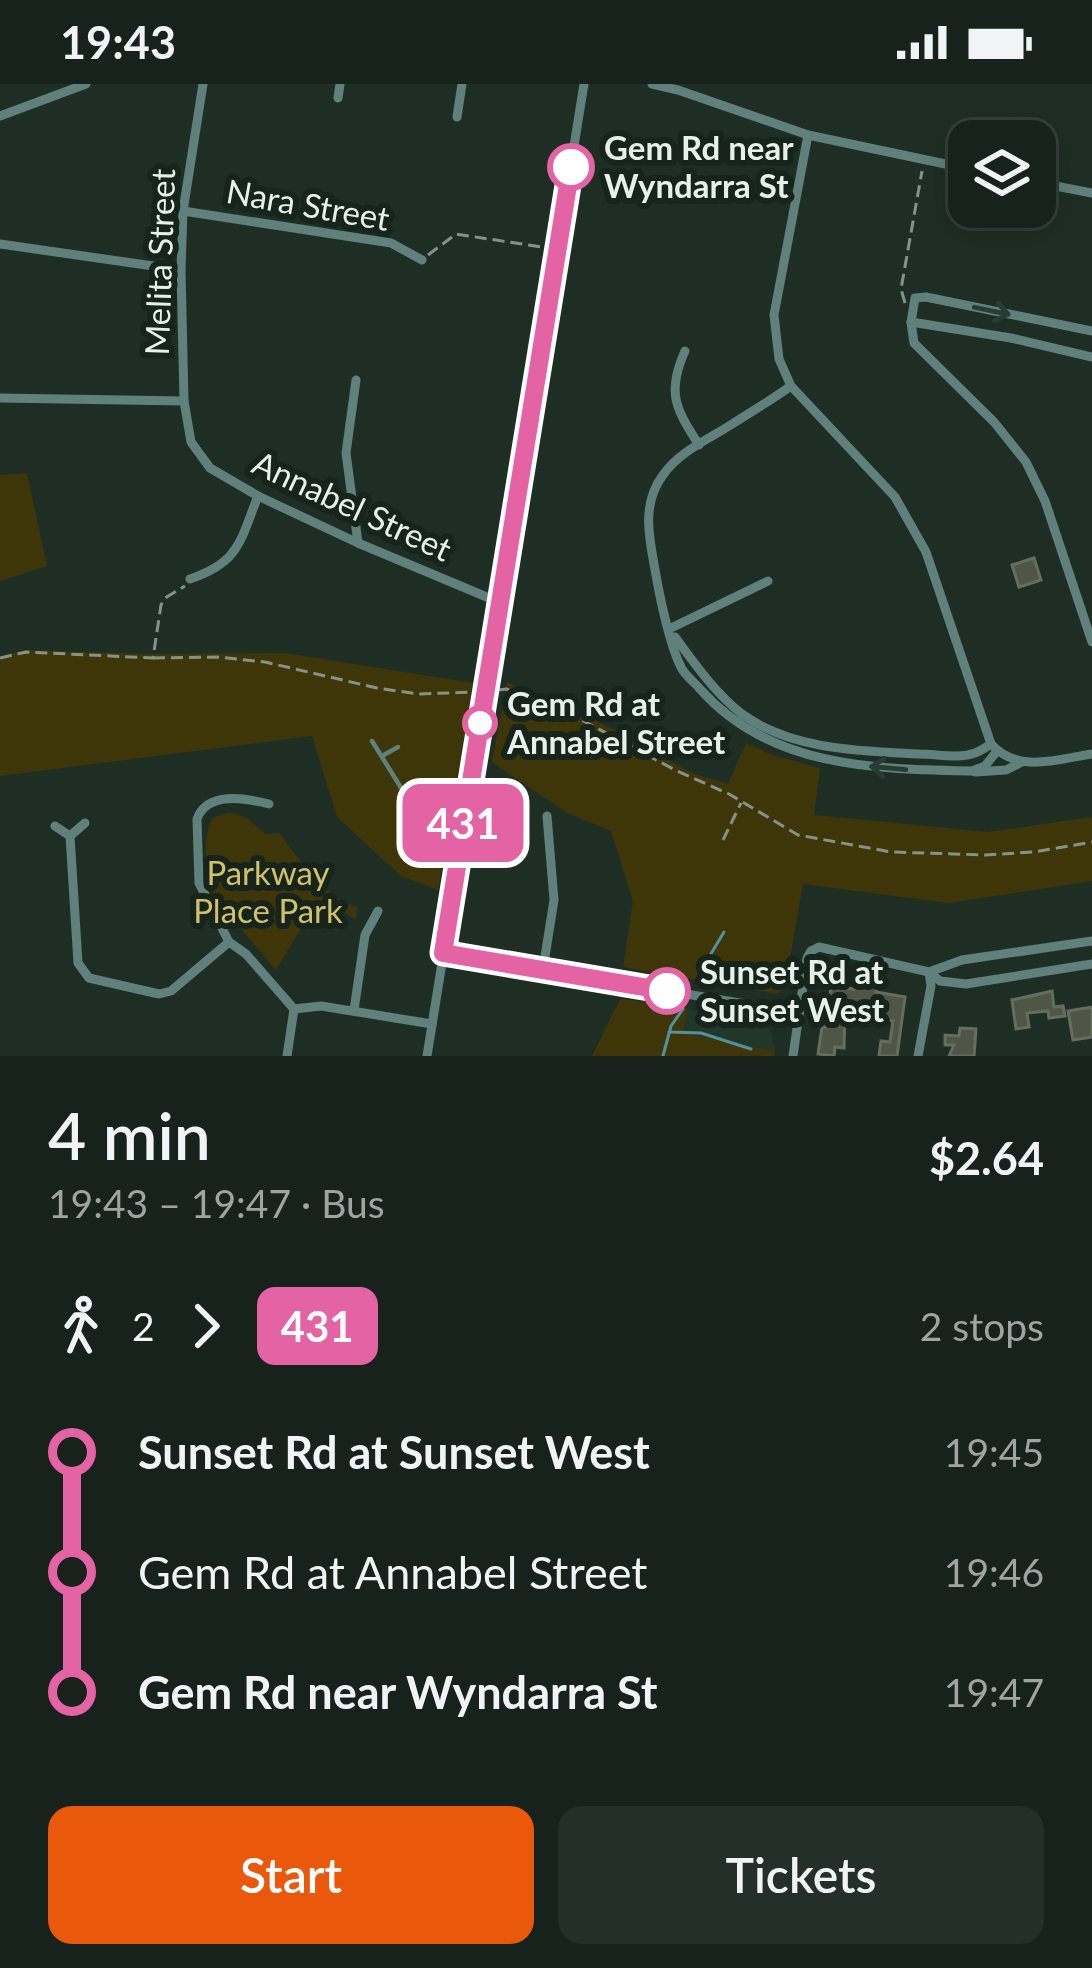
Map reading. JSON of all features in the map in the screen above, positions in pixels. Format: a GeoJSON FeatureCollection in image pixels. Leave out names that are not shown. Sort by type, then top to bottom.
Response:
{"type":"FeatureCollection","features":[{"type":"Feature","properties":{"kind":"street"},"geometry":{"type":"LineString","coordinates":[[0,116],[86,84]]}},
{"type":"Feature","properties":{"kind":"street","name":"Melita Street"},"geometry":{"type":"LineString","coordinates":[[191,442],[184,401],[181,270],[183,211],[202,84]]}},
{"type":"Feature","properties":{"kind":"street"},"geometry":{"type":"LineString","coordinates":[[338,98],[340,84]]}},
{"type":"Feature","properties":{"kind":"street"},"geometry":{"type":"LineString","coordinates":[[457,117],[462,84]]}},
{"type":"Feature","properties":{"kind":"street"},"geometry":{"type":"LineString","coordinates":[[427,1056],[584,84]]}},
{"type":"Feature","properties":{"kind":"street"},"geometry":{"type":"LineString","coordinates":[[652,84],[808,136],[948,165]]}},
{"type":"Feature","properties":{"kind":"street"},"geometry":{"type":"LineString","coordinates":[[808,136],[774,315],[779,359],[791,386],[895,497],[926,552],[994,748],[985,766],[972,771]]}},
{"type":"Feature","properties":{"kind":"street"},"geometry":{"type":"LineString","coordinates":[[1056,186],[1092,194]]}},
{"type":"Feature","properties":{"kind":"street","name":"Nara Street"},"geometry":{"type":"LineString","coordinates":[[183,211],[392,243],[422,260]]}},
{"type":"Feature","properties":{"kind":"street"},"geometry":{"type":"LineString","coordinates":[[0,244],[181,270]]}},
{"type":"Feature","properties":{"kind":"street"},"geometry":{"type":"LineString","coordinates":[[1092,332],[926,297],[915,298],[910,322],[914,343],[994,422],[1026,462],[1045,501],[1092,642]]}},
{"type":"Feature","properties":{"kind":"street"},"geometry":{"type":"LineString","coordinates":[[910,322],[1092,357]]}},
{"type":"Feature","properties":{"kind":"street"},"geometry":{"type":"LineString","coordinates":[[685,351],[674,381],[677,410],[699,445]]}},
{"type":"Feature","properties":{"kind":"street"},"geometry":{"type":"LineString","coordinates":[[356,380],[346,453],[358,543]]}},
{"type":"Feature","properties":{"kind":"street"},"geometry":{"type":"LineString","coordinates":[[791,386],[685,453],[664,473],[651,495],[647,522],[661,601],[682,668],[742,728],[812,757],[864,766],[972,771],[1006,770],[1022,762],[1092,754]]}},
{"type":"Feature","properties":{"kind":"street"},"geometry":{"type":"LineString","coordinates":[[0,398],[184,401]]}},
{"type":"Feature","properties":{"kind":"street","name":"Annabel Street"},"geometry":{"type":"LineString","coordinates":[[191,442],[210,468],[258,496],[501,603]]}},
{"type":"Feature","properties":{"kind":"street"},"geometry":{"type":"LineString","coordinates":[[190,579],[225,563],[236,551],[258,496]]}},
{"type":"Feature","properties":{"kind":"street"},"geometry":{"type":"LineString","coordinates":[[669,629],[768,581]]}},
{"type":"Feature","properties":{"kind":"street"},"geometry":{"type":"LineString","coordinates":[[669,629],[720,695],[745,716],[778,733],[816,744],[890,752],[972,754],[994,748],[1022,762]]}},
{"type":"Feature","properties":{"kind":"street"},"geometry":{"type":"LineString","coordinates":[[269,804],[244,798],[212,801],[200,810],[196,819],[199,883],[229,943],[246,954],[294,1009],[287,1056]]}},
{"type":"Feature","properties":{"kind":"street"},"geometry":{"type":"LineString","coordinates":[[543,969],[554,900],[547,816]]}},
{"type":"Feature","properties":{"kind":"street"},"geometry":{"type":"LineString","coordinates":[[70,836],[85,823]]}},
{"type":"Feature","properties":{"kind":"street"},"geometry":{"type":"LineString","coordinates":[[55,826],[70,836]]}},
{"type":"Feature","properties":{"kind":"street"},"geometry":{"type":"LineString","coordinates":[[70,836],[78,963],[88,978],[159,994],[171,991],[229,943]]}},
{"type":"Feature","properties":{"kind":"street"},"geometry":{"type":"LineString","coordinates":[[354,1010],[365,935],[378,911]]}},
{"type":"Feature","properties":{"kind":"street"},"geometry":{"type":"LineString","coordinates":[[929,972],[962,960],[1092,941]]}},
{"type":"Feature","properties":{"kind":"street"},"geometry":{"type":"LineString","coordinates":[[793,1056],[807,958],[819,947],[966,984],[1092,964]]}},
{"type":"Feature","properties":{"kind":"street"},"geometry":{"type":"LineString","coordinates":[[443,953],[799,1013]]}},
{"type":"Feature","properties":{"kind":"street"},"geometry":{"type":"LineString","coordinates":[[918,1056],[931,986],[929,972]]}},
{"type":"Feature","properties":{"kind":"street"},"geometry":{"type":"LineString","coordinates":[[294,1009],[321,1006],[432,1024]]}},
{"type":"Feature","properties":{"kind":"lane"},"geometry":{"type":"LineString","coordinates":[[372,741],[436,844],[459,850]]}},
{"type":"Feature","properties":{"kind":"lane"},"geometry":{"type":"LineString","coordinates":[[382,756],[398,747]]}},
{"type":"Feature","properties":{"kind":"path"},"geometry":{"type":"LineString","coordinates":[[910,322],[901,289],[925,160]]}},
{"type":"Feature","properties":{"kind":"path"},"geometry":{"type":"LineString","coordinates":[[422,260],[456,234],[557,249]]}},
{"type":"Feature","properties":{"kind":"path"},"geometry":{"type":"LineString","coordinates":[[153,658],[161,605],[190,579]]}},
{"type":"Feature","properties":{"kind":"path"},"geometry":{"type":"LineString","coordinates":[[0,658],[26,652],[217,657],[265,662],[419,694],[506,689],[549,704],[742,802],[798,836],[892,852],[986,855],[1092,842]]}},
{"type":"Feature","properties":{"kind":"path"},"geometry":{"type":"LineString","coordinates":[[723,840],[742,802]]}},
{"type":"Feature","properties":{"kind":"shaded area"},"geometry":{"type":"Polygon","coordinates":[[[688,1009],[766,1026],[775,1051],[683,1033],[688,1009]]]}},
{"type":"Feature","properties":{"kind":"green space"},"geometry":{"type":"Polygon","coordinates":[[[27,473],[47,566],[0,581],[0,475],[27,473]]]}},
{"type":"Feature","properties":{"kind":"green space"},"geometry":{"type":"Polygon","coordinates":[[[25,650],[285,653],[473,683],[438,890],[401,876],[337,817],[312,736],[0,776],[0,656],[25,650]]]}},
{"type":"Feature","properties":{"kind":"green space"},"geometry":{"type":"Polygon","coordinates":[[[507,682],[595,720],[695,774],[728,784],[746,743],[820,768],[814,815],[988,832],[1092,817],[1092,881],[949,903],[803,884],[785,987],[777,994],[623,967],[633,901],[611,831],[567,813],[492,762],[507,682]]]}},
{"type":"Feature","properties":{"kind":"green space","name":"Parkway Place Park"},"geometry":{"type":"Polygon","coordinates":[[[230,812],[247,818],[266,834],[279,833],[325,888],[358,907],[356,919],[314,907],[276,970],[213,890],[206,858],[209,827],[212,818],[230,812]]]}},
{"type":"Feature","properties":{"kind":"green space"},"geometry":{"type":"Polygon","coordinates":[[[620,999],[681,1006],[688,1009],[683,1033],[775,1051],[774,1056],[592,1056],[620,999]]]}},
{"type":"Feature","properties":{"kind":"building"},"geometry":{"type":"Polygon","coordinates":[[[1034,558],[1041,580],[1019,587],[1012,565],[1034,558]]]}},
{"type":"Feature","properties":{"kind":"building"},"geometry":{"type":"Polygon","coordinates":[[[855,985],[905,997],[897,1056],[879,1056],[881,1041],[890,1042],[893,1021],[845,1012],[844,1048],[835,1047],[834,1056],[818,1054],[831,986],[854,989],[855,985]]]}},
{"type":"Feature","properties":{"kind":"building"},"geometry":{"type":"Polygon","coordinates":[[[1052,991],[1054,1007],[1063,1006],[1065,1016],[1049,1018],[1048,1011],[1027,1013],[1029,1027],[1016,1029],[1012,1000],[1052,991]]]}},
{"type":"Feature","properties":{"kind":"building"},"geometry":{"type":"Polygon","coordinates":[[[1092,1007],[1092,1037],[1073,1040],[1068,1011],[1092,1007]]]}},
{"type":"Feature","properties":{"kind":"building"},"geometry":{"type":"Polygon","coordinates":[[[960,1028],[976,1029],[974,1056],[949,1056],[954,1045],[945,1045],[945,1035],[959,1036],[960,1028]]]}},
{"type":"Feature","properties":{"kind":"waterway"},"geometry":{"type":"LineString","coordinates":[[701,982],[706,962],[724,932]]}},
{"type":"Feature","properties":{"kind":"waterway"},"geometry":{"type":"LineString","coordinates":[[663,1056],[671,1026],[683,1009]]}},
{"type":"Feature","properties":{"kind":"waterway"},"geometry":{"type":"LineString","coordinates":[[669,1032],[701,1033],[751,1049]]}},
{"type":"Feature","properties":{"kind":"bus line","name":"431"},"geometry":{"type":"LineString","coordinates":[[571,167],[443,953],[667,991]]}},
{"type":"Feature","properties":{"kind":"place","name":"Gem Rd near Wyndarra St"},"geometry":{"type":"Point","coordinates":[571,167]}},
{"type":"Feature","properties":{"kind":"place","name":"Gem Rd at Annabel Street"},"geometry":{"type":"Point","coordinates":[480,723]}},
{"type":"Feature","properties":{"kind":"place","name":"Sunset Rd at Sunset West"},"geometry":{"type":"Point","coordinates":[667,991]}}]}
